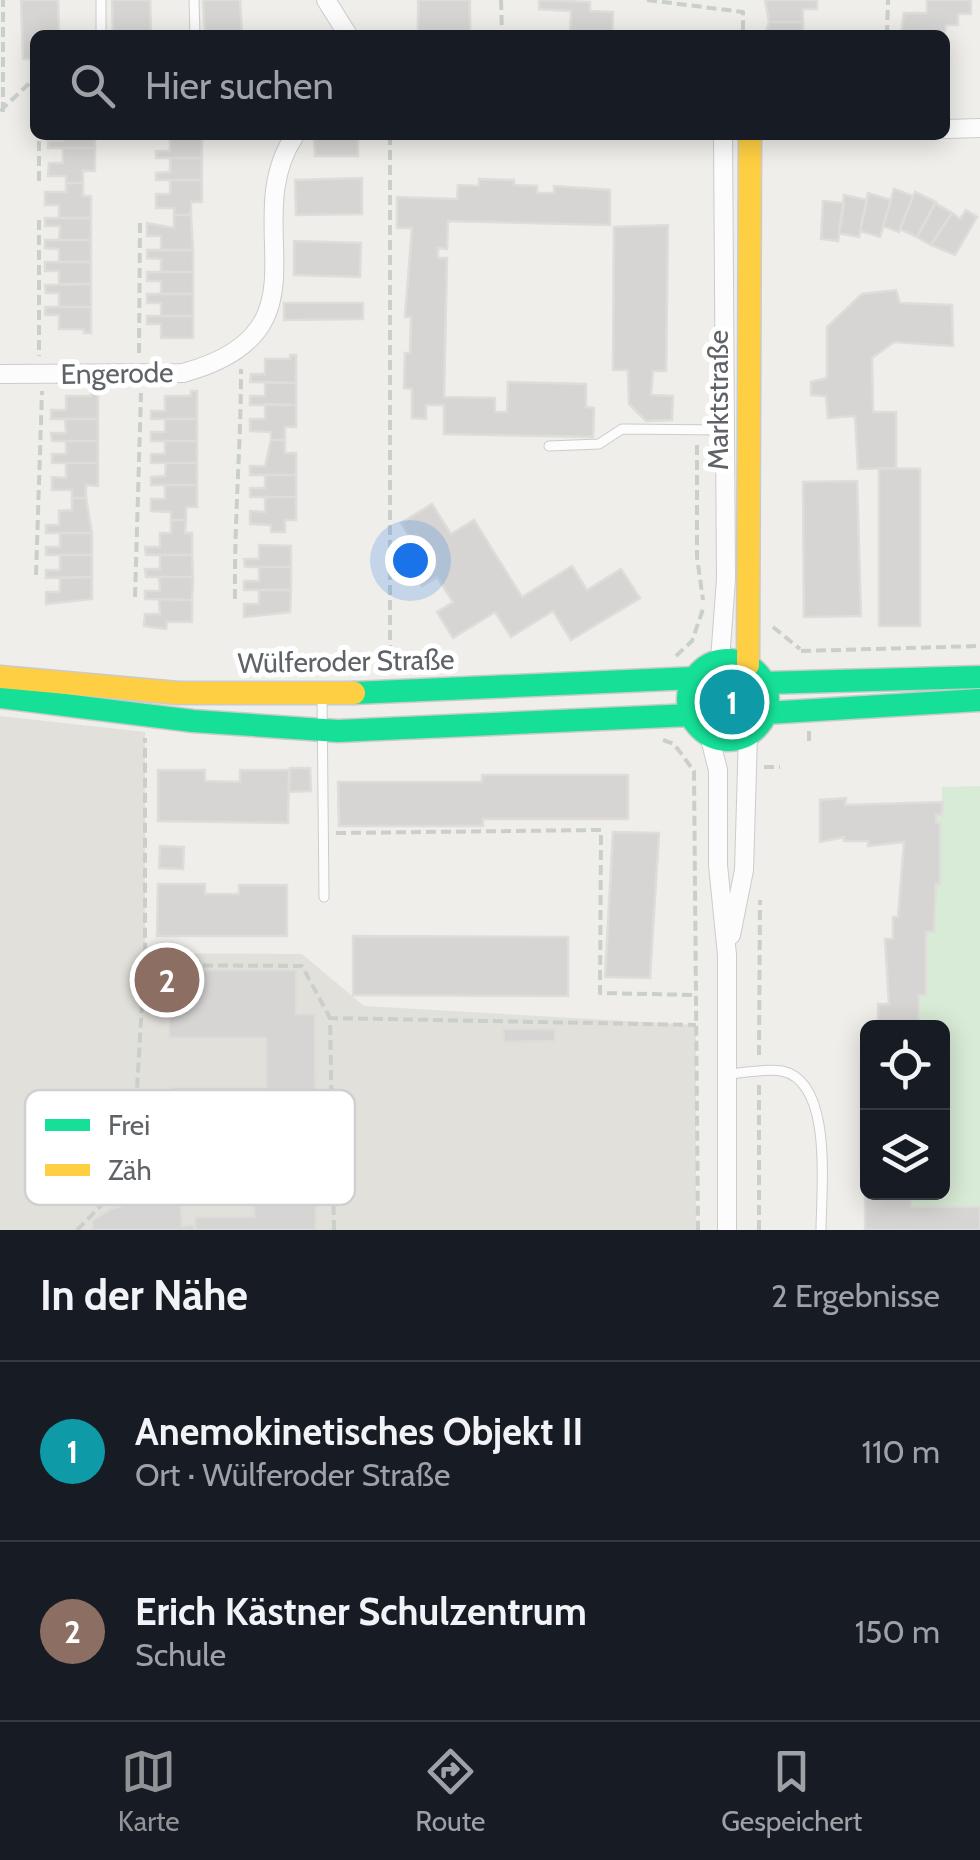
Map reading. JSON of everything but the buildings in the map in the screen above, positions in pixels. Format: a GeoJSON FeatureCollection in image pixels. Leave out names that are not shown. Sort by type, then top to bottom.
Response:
{"type":"FeatureCollection","features":[{"type":"Feature","properties":{"kind":"street"},"geometry":{"type":"LineString","coordinates":[[326,0],[345,30]]}},
{"type":"Feature","properties":{"kind":"street"},"geometry":{"type":"LineString","coordinates":[[950,128],[980,128]]}},
{"type":"Feature","properties":{"kind":"street","name":"Engerode"},"geometry":{"type":"LineString","coordinates":[[0,374],[183,373],[208,366],[240,347],[262,326],[270,307],[275,286],[274,186],[278,167],[292,140]]}},
{"type":"Feature","properties":{"kind":"street","name":"Marktstraße"},"geometry":{"type":"LineString","coordinates":[[720,660],[725,624],[723,140]]}},
{"type":"Feature","properties":{"kind":"street","name":"Marktstraße"},"geometry":{"type":"LineString","coordinates":[[750,140],[756,674]]}},
{"type":"Feature","properties":{"kind":"street"},"geometry":{"type":"LineString","coordinates":[[727,1230],[727,955],[718,865],[718,770],[709,735],[691,715],[688,696],[694,678],[720,660],[756,674],[980,677]]}},
{"type":"Feature","properties":{"kind":"street"},"geometry":{"type":"LineString","coordinates":[[756,674],[766,713]]}},
{"type":"Feature","properties":{"kind":"street","name":"Wülferoder Straße"},"geometry":{"type":"LineString","coordinates":[[0,677],[145,690],[322,694],[694,678]]}},
{"type":"Feature","properties":{"kind":"street"},"geometry":{"type":"LineString","coordinates":[[144,717],[145,690]]}},
{"type":"Feature","properties":{"kind":"street"},"geometry":{"type":"LineString","coordinates":[[0,697],[144,717],[322,730],[389,731],[691,715]]}},
{"type":"Feature","properties":{"kind":"street"},"geometry":{"type":"LineString","coordinates":[[709,735],[727,740],[748,734],[766,713],[980,700]]}},
{"type":"Feature","properties":{"kind":"street"},"geometry":{"type":"LineString","coordinates":[[727,955],[744,870],[748,734]]}},
{"type":"Feature","properties":{"kind":"lane"},"geometry":{"type":"LineString","coordinates":[[100,30],[101,0]]}},
{"type":"Feature","properties":{"kind":"lane"},"geometry":{"type":"LineString","coordinates":[[194,0],[195,30]]}},
{"type":"Feature","properties":{"kind":"lane"},"geometry":{"type":"LineString","coordinates":[[550,446],[599,444],[622,429],[725,430]]}},
{"type":"Feature","properties":{"kind":"lane"},"geometry":{"type":"LineString","coordinates":[[322,694],[324,897]]}},
{"type":"Feature","properties":{"kind":"lane"},"geometry":{"type":"LineString","coordinates":[[727,1074],[781,1071],[798,1078],[811,1097],[821,1127],[823,1230]]}},
{"type":"Feature","properties":{"kind":"lane"},"geometry":{"type":"LineString","coordinates":[[823,1230],[824,1145]]}},
{"type":"Feature","properties":{"kind":"path"},"geometry":{"type":"LineString","coordinates":[[2,112],[3,0]]}},
{"type":"Feature","properties":{"kind":"path"},"geometry":{"type":"LineString","coordinates":[[501,0],[502,30]]}},
{"type":"Feature","properties":{"kind":"path"},"geometry":{"type":"LineString","coordinates":[[647,0],[743,12],[743,30]]}},
{"type":"Feature","properties":{"kind":"path"},"geometry":{"type":"LineString","coordinates":[[887,30],[888,0]]}},
{"type":"Feature","properties":{"kind":"path"},"geometry":{"type":"LineString","coordinates":[[2,112],[30,83]]}},
{"type":"Feature","properties":{"kind":"path"},"geometry":{"type":"LineString","coordinates":[[39,140],[39,181]]}},
{"type":"Feature","properties":{"kind":"path"},"geometry":{"type":"LineString","coordinates":[[390,140],[390,691]]}},
{"type":"Feature","properties":{"kind":"path"},"geometry":{"type":"LineString","coordinates":[[36,575],[36,498],[42,470],[39,220]]}},
{"type":"Feature","properties":{"kind":"path"},"geometry":{"type":"LineString","coordinates":[[135,597],[135,520],[141,497],[140,222]]}},
{"type":"Feature","properties":{"kind":"path"},"geometry":{"type":"LineString","coordinates":[[235,598],[234,532],[242,485],[240,347]]}},
{"type":"Feature","properties":{"kind":"path"},"geometry":{"type":"LineString","coordinates":[[668,659],[692,641],[704,606],[696,557],[697,429]]}},
{"type":"Feature","properties":{"kind":"path"},"geometry":{"type":"LineString","coordinates":[[762,625],[774,627],[804,654],[980,646]]}},
{"type":"Feature","properties":{"kind":"path"},"geometry":{"type":"LineString","coordinates":[[136,1090],[143,965],[144,717]]}},
{"type":"Feature","properties":{"kind":"path"},"geometry":{"type":"LineString","coordinates":[[658,738],[674,744],[694,771],[698,1230]]}},
{"type":"Feature","properties":{"kind":"path"},"geometry":{"type":"LineString","coordinates":[[764,756],[760,767],[780,768]]}},
{"type":"Feature","properties":{"kind":"path"},"geometry":{"type":"LineString","coordinates":[[324,833],[601,830],[600,992],[697,995]]}},
{"type":"Feature","properties":{"kind":"path"},"geometry":{"type":"LineString","coordinates":[[759,1230],[760,882]]}},
{"type":"Feature","properties":{"kind":"path"},"geometry":{"type":"LineString","coordinates":[[143,965],[302,966],[330,1018],[331,1090]]}},
{"type":"Feature","properties":{"kind":"path"},"geometry":{"type":"LineString","coordinates":[[330,1018],[696,1025]]}},
{"type":"Feature","properties":{"kind":"path"},"geometry":{"type":"LineString","coordinates":[[76,1230],[101,1205]]}},
{"type":"Feature","properties":{"kind":"path"},"geometry":{"type":"LineString","coordinates":[[334,1205],[334,1230]]}},
{"type":"Feature","properties":{"kind":"shaded area"},"geometry":{"type":"Polygon","coordinates":[[[0,716],[145,732],[145,953],[302,954],[364,1006],[696,1025],[696,1230],[0,1230],[0,716]]]}},
{"type":"Feature","properties":{"kind":"green space"},"geometry":{"type":"Polygon","coordinates":[[[730,677],[746,684],[753,700],[746,716],[730,723],[714,716],[707,700],[714,684],[730,677]]]}},
{"type":"Feature","properties":{"kind":"green space"},"geometry":{"type":"Polygon","coordinates":[[[980,786],[980,1207],[911,1207],[911,1200],[950,1200],[950,1020],[919,1020],[919,995],[926,994],[926,932],[936,916],[936,884],[940,883],[940,823],[936,823],[936,815],[942,814],[942,787],[980,786]]]}},
{"type":"Feature","properties":{"kind":"traffic: fast"},"geometry":{"type":"LineString","coordinates":[[728,660],[743,663],[756,672],[765,685],[768,700],[765,715],[756,728],[743,737],[728,740],[713,737],[700,728],[691,715],[688,700],[691,685],[700,672],[713,663],[728,660]]}},
{"type":"Feature","properties":{"kind":"traffic: fast"},"geometry":{"type":"LineString","coordinates":[[764,683],[980,677]]}},
{"type":"Feature","properties":{"kind":"traffic: fast"},"geometry":{"type":"LineString","coordinates":[[354,693],[694,678]]}},
{"type":"Feature","properties":{"kind":"traffic: fast"},"geometry":{"type":"LineString","coordinates":[[0,697],[193,721],[338,731],[691,715]]}},
{"type":"Feature","properties":{"kind":"traffic: fast"},"geometry":{"type":"LineString","coordinates":[[766,713],[980,700]]}},
{"type":"Feature","properties":{"kind":"traffic: slow"},"geometry":{"type":"LineString","coordinates":[[748,665],[750,140]]}},
{"type":"Feature","properties":{"kind":"traffic: slow"},"geometry":{"type":"LineString","coordinates":[[0,677],[178,693],[354,693]]}},
{"type":"Feature","properties":{"kind":"place","name":"Anemokinetisches Objekt II"},"geometry":{"type":"Point","coordinates":[732,702]}},
{"type":"Feature","properties":{"kind":"place","name":"Erich Kästner Schulzentrum"},"geometry":{"type":"Point","coordinates":[167,980]}}]}
